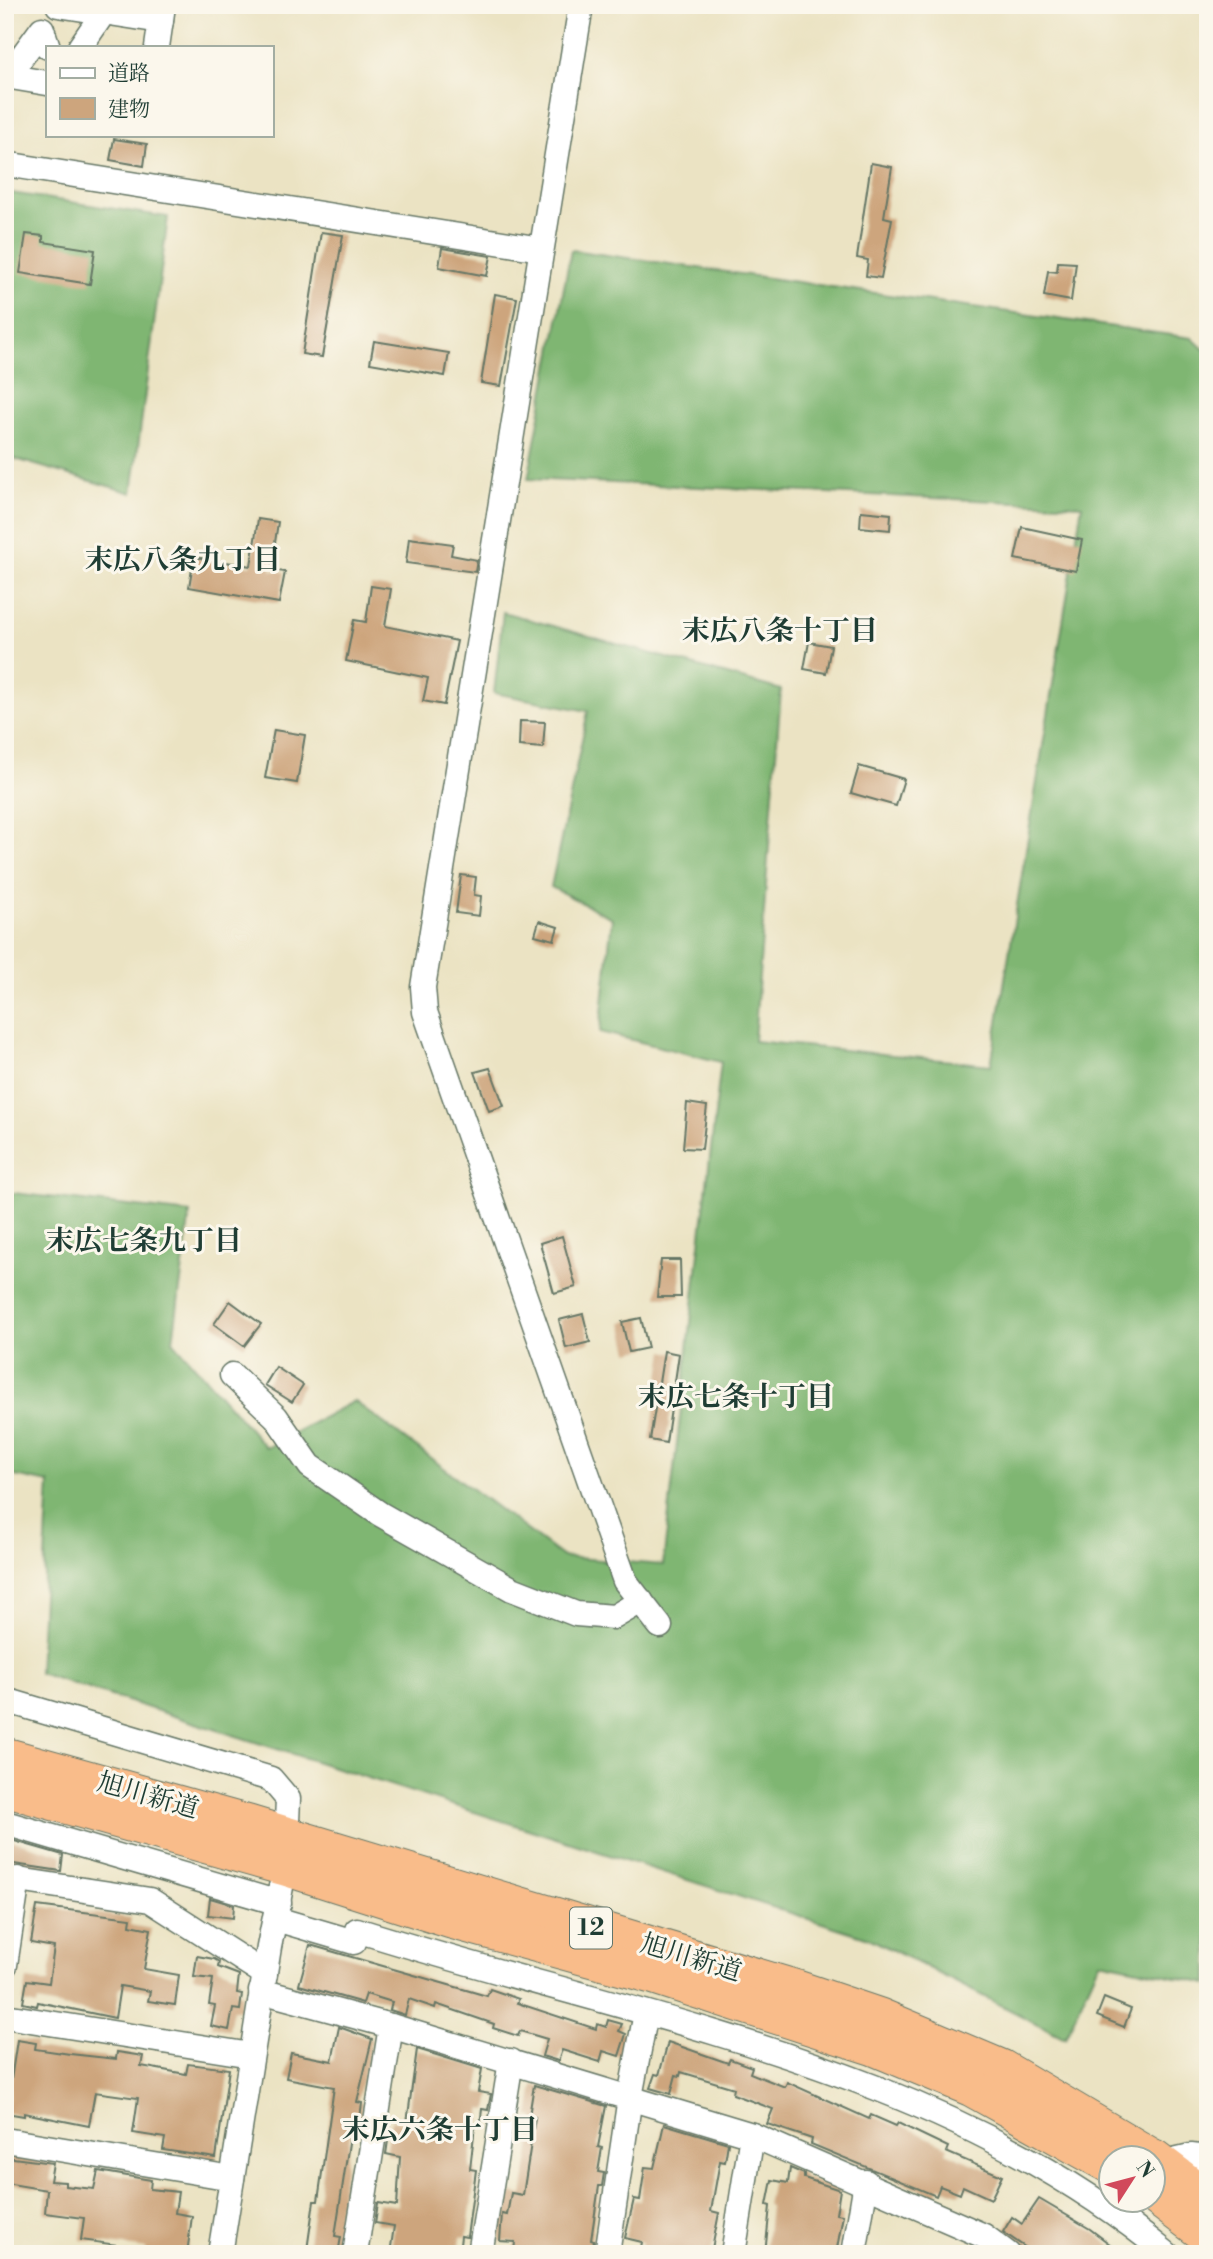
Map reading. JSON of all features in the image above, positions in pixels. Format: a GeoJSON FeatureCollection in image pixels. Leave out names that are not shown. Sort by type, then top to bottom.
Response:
{"type":"FeatureCollection","features":[{"type":"Feature","properties":{"kind":"highway","name":"旭川新道"},"geometry":{"type":"LineString","coordinates":[[5,1756],[287,1852],[451,1920],[655,1976],[874,2048],[972,2088],[1098,2159]]}},
{"type":"Feature","properties":{"kind":"highway","name":"旭川新道"},"geometry":{"type":"LineString","coordinates":[[5,1788],[287,1852],[797,1989],[880,2017],[1001,2068],[1118,2144]]}},
{"type":"Feature","properties":{"kind":"highway","name":"旭川新道"},"geometry":{"type":"LineString","coordinates":[[1168,2176],[1208,2199]]}},
{"type":"Feature","properties":{"kind":"highway","name":"旭川新道"},"geometry":{"type":"LineString","coordinates":[[1168,2185],[1208,2236]]}},
{"type":"Feature","properties":{"kind":"street"},"geometry":{"type":"LineString","coordinates":[[58,5],[162,13],[157,46]]}},
{"type":"Feature","properties":{"kind":"street"},"geometry":{"type":"LineString","coordinates":[[581,5],[423,986],[425,1012],[625,1581],[660,1626]]}},
{"type":"Feature","properties":{"kind":"street"},"geometry":{"type":"LineString","coordinates":[[80,46],[88,8]]}},
{"type":"Feature","properties":{"kind":"street"},"geometry":{"type":"LineString","coordinates":[[80,46],[88,8]]}},
{"type":"Feature","properties":{"kind":"street"},"geometry":{"type":"LineString","coordinates":[[46,83],[6,76],[41,29],[48,46]]}},
{"type":"Feature","properties":{"kind":"street"},"geometry":{"type":"LineString","coordinates":[[5,164],[541,249]]}},
{"type":"Feature","properties":{"kind":"street"},"geometry":{"type":"LineString","coordinates":[[232,1375],[276,1417],[310,1466],[380,1514],[512,1589],[576,1614],[614,1617],[640,1601]]}},
{"type":"Feature","properties":{"kind":"street"},"geometry":{"type":"LineString","coordinates":[[5,1700],[271,1779],[288,1798],[287,1852],[263,1982],[220,2254]]}},
{"type":"Feature","properties":{"kind":"street"},"geometry":{"type":"LineString","coordinates":[[5,1823],[277,1911],[354,1942],[357,1930],[449,1959],[646,2013],[759,2047],[923,2107],[1031,2162],[1095,2202],[1167,2254]]}},
{"type":"Feature","properties":{"kind":"street"},"geometry":{"type":"LineString","coordinates":[[5,1965],[12,1879],[150,1900],[263,1982],[391,2026],[752,2135],[866,2182],[983,2245],[1008,2254]]}},
{"type":"Feature","properties":{"kind":"street"},"geometry":{"type":"LineString","coordinates":[[449,1959],[451,1920]]}},
{"type":"Feature","properties":{"kind":"street"},"geometry":{"type":"LineString","coordinates":[[759,2047],[769,2012]]}},
{"type":"Feature","properties":{"kind":"street"},"geometry":{"type":"LineString","coordinates":[[607,2254],[630,2097],[646,2013]]}},
{"type":"Feature","properties":{"kind":"street"},"geometry":{"type":"LineString","coordinates":[[5,2016],[251,2055]]}},
{"type":"Feature","properties":{"kind":"street"},"geometry":{"type":"LineString","coordinates":[[355,2254],[391,2026]]}},
{"type":"Feature","properties":{"kind":"street"},"geometry":{"type":"LineString","coordinates":[[480,2254],[511,2061]]}},
{"type":"Feature","properties":{"kind":"street"},"geometry":{"type":"LineString","coordinates":[[733,2254],[752,2135]]}},
{"type":"Feature","properties":{"kind":"street"},"geometry":{"type":"LineString","coordinates":[[5,2140],[232,2178]]}},
{"type":"Feature","properties":{"kind":"street"},"geometry":{"type":"LineString","coordinates":[[1168,2164],[1191,2156],[1208,2158]]}},
{"type":"Feature","properties":{"kind":"street"},"geometry":{"type":"LineString","coordinates":[[854,2254],[866,2182]]}},
{"type":"Feature","properties":{"kind":"green space"},"geometry":{"type":"Polygon","coordinates":[[[5,192],[168,217],[132,493],[5,456],[5,192]]]}},
{"type":"Feature","properties":{"kind":"green space"},"geometry":{"type":"Polygon","coordinates":[[[571,250],[1192,338],[1208,353],[1208,1984],[1100,1961],[1065,2038],[869,1938],[39,1673],[49,1483],[5,1474],[5,1192],[190,1213],[173,1341],[266,1448],[354,1401],[563,1557],[663,1565],[721,1062],[600,1032],[612,918],[551,887],[588,711],[494,693],[503,612],[781,690],[754,1041],[991,1065],[1082,505],[528,479],[571,250]]]}},
{"type":"Feature","properties":{"kind":"building"},"geometry":{"type":"Polygon","coordinates":[[[114,139],[147,144],[144,166],[110,160],[114,139]]]}},
{"type":"Feature","properties":{"kind":"building"},"geometry":{"type":"Polygon","coordinates":[[[871,163],[892,167],[884,217],[892,219],[881,278],[866,276],[868,260],[857,258],[871,163]]]}},
{"type":"Feature","properties":{"kind":"building"},"geometry":{"type":"Polygon","coordinates":[[[321,232],[343,235],[322,357],[302,354],[321,232]]]}},
{"type":"Feature","properties":{"kind":"building"},"geometry":{"type":"Polygon","coordinates":[[[26,234],[43,236],[43,242],[95,250],[90,284],[20,273],[26,234]]]}},
{"type":"Feature","properties":{"kind":"building"},"geometry":{"type":"Polygon","coordinates":[[[442,248],[491,256],[487,276],[439,267],[442,248]]]}},
{"type":"Feature","properties":{"kind":"building"},"geometry":{"type":"Polygon","coordinates":[[[1058,262],[1076,263],[1071,301],[1044,296],[1048,271],[1057,272],[1058,262]]]}},
{"type":"Feature","properties":{"kind":"building"},"geometry":{"type":"Polygon","coordinates":[[[495,294],[517,298],[501,386],[481,383],[495,294]]]}},
{"type":"Feature","properties":{"kind":"building"},"geometry":{"type":"Polygon","coordinates":[[[374,341],[449,353],[445,376],[370,363],[374,341]]]}},
{"type":"Feature","properties":{"kind":"building"},"geometry":{"type":"Polygon","coordinates":[[[861,511],[891,514],[890,530],[860,527],[861,511]]]}},
{"type":"Feature","properties":{"kind":"building"},"geometry":{"type":"Polygon","coordinates":[[[258,519],[278,522],[271,570],[285,572],[279,603],[189,587],[194,557],[251,566],[258,519]]]}},
{"type":"Feature","properties":{"kind":"building"},"geometry":{"type":"Polygon","coordinates":[[[1022,527],[1082,540],[1076,571],[1015,559],[1022,527]]]}},
{"type":"Feature","properties":{"kind":"building"},"geometry":{"type":"Polygon","coordinates":[[[409,538],[453,544],[451,555],[477,560],[475,572],[406,563],[409,538]]]}},
{"type":"Feature","properties":{"kind":"building"},"geometry":{"type":"Polygon","coordinates":[[[371,586],[391,589],[385,626],[457,641],[444,705],[423,701],[428,678],[346,661],[354,620],[366,622],[371,586]]]}},
{"type":"Feature","properties":{"kind":"building"},"geometry":{"type":"Polygon","coordinates":[[[809,642],[831,646],[826,673],[804,669],[809,642]]]}},
{"type":"Feature","properties":{"kind":"building"},"geometry":{"type":"Polygon","coordinates":[[[520,721],[545,722],[543,748],[519,746],[520,721]]]}},
{"type":"Feature","properties":{"kind":"building"},"geometry":{"type":"Polygon","coordinates":[[[274,730],[305,735],[297,783],[265,778],[274,730]]]}},
{"type":"Feature","properties":{"kind":"building"},"geometry":{"type":"Polygon","coordinates":[[[859,766],[904,779],[896,806],[851,793],[859,766]]]}},
{"type":"Feature","properties":{"kind":"building"},"geometry":{"type":"Polygon","coordinates":[[[461,875],[476,877],[474,895],[481,896],[479,916],[456,913],[461,875]]]}},
{"type":"Feature","properties":{"kind":"building"},"geometry":{"type":"Polygon","coordinates":[[[539,921],[558,927],[554,940],[535,935],[539,921]]]}},
{"type":"Feature","properties":{"kind":"building"},"geometry":{"type":"Polygon","coordinates":[[[490,1068],[504,1106],[489,1111],[475,1072],[490,1068]]]}},
{"type":"Feature","properties":{"kind":"building"},"geometry":{"type":"Polygon","coordinates":[[[687,1103],[707,1106],[702,1149],[683,1148],[687,1103]]]}},
{"type":"Feature","properties":{"kind":"building"},"geometry":{"type":"Polygon","coordinates":[[[562,1236],[576,1287],[554,1293],[540,1243],[562,1236]]]}},
{"type":"Feature","properties":{"kind":"building"},"geometry":{"type":"Polygon","coordinates":[[[661,1260],[680,1260],[681,1297],[657,1297],[661,1260]]]}},
{"type":"Feature","properties":{"kind":"building"},"geometry":{"type":"Polygon","coordinates":[[[230,1301],[261,1324],[244,1346],[214,1324],[230,1301]]]}},
{"type":"Feature","properties":{"kind":"building"},"geometry":{"type":"Polygon","coordinates":[[[583,1314],[590,1342],[566,1348],[559,1320],[583,1314]]]}},
{"type":"Feature","properties":{"kind":"building"},"geometry":{"type":"Polygon","coordinates":[[[641,1318],[648,1348],[629,1352],[622,1322],[641,1318]]]}},
{"type":"Feature","properties":{"kind":"building"},"geometry":{"type":"Polygon","coordinates":[[[664,1351],[679,1354],[666,1443],[650,1440],[664,1351]]]}},
{"type":"Feature","properties":{"kind":"building"},"geometry":{"type":"Polygon","coordinates":[[[276,1367],[303,1385],[292,1402],[265,1385],[276,1367]]]}},
{"type":"Feature","properties":{"kind":"building"},"geometry":{"type":"Polygon","coordinates":[[[11,1840],[63,1855],[61,1871],[7,1863],[11,1840]]]}},
{"type":"Feature","properties":{"kind":"building"},"geometry":{"type":"Polygon","coordinates":[[[210,1898],[234,1905],[233,1918],[208,1915],[210,1898]]]}},
{"type":"Feature","properties":{"kind":"building"},"geometry":{"type":"Polygon","coordinates":[[[37,1906],[131,1918],[130,1925],[151,1929],[144,1969],[179,1975],[175,2005],[148,2001],[150,1991],[120,1986],[115,2018],[38,2002],[37,2006],[23,2003],[27,1980],[49,1983],[54,1947],[31,1943],[37,1906]]]}},
{"type":"Feature","properties":{"kind":"building"},"geometry":{"type":"Polygon","coordinates":[[[310,1945],[487,1996],[490,1989],[519,1999],[517,2003],[596,2029],[597,2024],[606,2027],[608,2020],[622,2024],[619,2031],[626,2034],[619,2056],[603,2051],[600,2062],[562,2050],[558,2061],[542,2056],[547,2039],[520,2031],[518,2036],[493,2028],[494,2024],[436,2004],[435,2008],[409,1999],[405,2015],[390,2010],[392,2002],[366,1994],[363,2003],[299,1985],[310,1945]]]}},
{"type":"Feature","properties":{"kind":"building"},"geometry":{"type":"Polygon","coordinates":[[[197,1956],[214,1959],[219,1962],[218,1967],[239,1975],[237,1993],[242,1994],[240,2010],[233,2009],[229,2030],[211,2026],[215,2006],[209,2005],[213,1979],[194,1977],[197,1956]]]}},
{"type":"Feature","properties":{"kind":"building"},"geometry":{"type":"Polygon","coordinates":[[[1104,1998],[1131,2009],[1124,2027],[1097,2016],[1104,1998]]]}},
{"type":"Feature","properties":{"kind":"building"},"geometry":{"type":"Polygon","coordinates":[[[339,2027],[372,2039],[357,2102],[362,2103],[360,2118],[353,2116],[335,2236],[341,2237],[338,2254],[335,2254],[307,2250],[314,2201],[318,2201],[334,2087],[286,2078],[291,2053],[332,2061],[339,2027]]]}},
{"type":"Feature","properties":{"kind":"building"},"geometry":{"type":"Polygon","coordinates":[[[17,2040],[36,2043],[35,2049],[70,2054],[116,2059],[117,2052],[143,2056],[141,2066],[186,2074],[188,2064],[229,2069],[216,2158],[163,2150],[165,2138],[133,2133],[138,2098],[95,2092],[89,2126],[24,2113],[24,2116],[6,2113],[17,2040]]]}},
{"type":"Feature","properties":{"kind":"building"},"geometry":{"type":"Polygon","coordinates":[[[668,2042],[728,2063],[730,2059],[752,2067],[750,2073],[785,2087],[787,2082],[869,2119],[871,2115],[896,2126],[898,2123],[948,2147],[946,2152],[1002,2176],[991,2199],[963,2186],[960,2194],[940,2186],[936,2196],[811,2144],[812,2139],[767,2124],[773,2109],[733,2094],[734,2088],[681,2072],[680,2076],[676,2075],[671,2094],[650,2088],[655,2074],[659,2075],[668,2042]]]}},
{"type":"Feature","properties":{"kind":"building"},"geometry":{"type":"Polygon","coordinates":[[[417,2049],[482,2069],[478,2092],[491,2094],[488,2110],[482,2109],[480,2126],[475,2126],[470,2169],[476,2170],[467,2237],[461,2236],[459,2254],[390,2254],[394,2226],[375,2223],[378,2203],[397,2206],[400,2157],[386,2154],[391,2120],[407,2123],[417,2049]]]}},
{"type":"Feature","properties":{"kind":"building"},"geometry":{"type":"Polygon","coordinates":[[[534,2085],[606,2106],[598,2147],[602,2148],[598,2172],[604,2173],[602,2186],[599,2186],[591,2240],[594,2241],[592,2254],[520,2254],[514,2252],[515,2242],[500,2241],[502,2214],[507,2215],[511,2193],[523,2195],[535,2117],[529,2116],[534,2085]]]}},
{"type":"Feature","properties":{"kind":"building"},"geometry":{"type":"Polygon","coordinates":[[[664,2124],[728,2143],[725,2162],[720,2161],[711,2211],[719,2213],[711,2254],[640,2254],[642,2242],[625,2238],[634,2199],[640,2200],[645,2167],[654,2168],[664,2124]]]}},
{"type":"Feature","properties":{"kind":"building"},"geometry":{"type":"Polygon","coordinates":[[[5,2157],[53,2163],[50,2181],[65,2182],[65,2186],[94,2189],[98,2171],[151,2180],[150,2189],[178,2192],[175,2213],[192,2216],[187,2254],[146,2254],[146,2249],[81,2240],[84,2218],[45,2213],[47,2190],[5,2183],[5,2157]]]}},
{"type":"Feature","properties":{"kind":"building"},"geometry":{"type":"Polygon","coordinates":[[[790,2168],[804,2174],[804,2178],[840,2190],[836,2214],[843,2215],[836,2254],[765,2254],[770,2206],[767,2205],[772,2180],[788,2183],[790,2168]]]}},
{"type":"Feature","properties":{"kind":"building"},"geometry":{"type":"Polygon","coordinates":[[[1039,2199],[1090,2229],[1123,2254],[1035,2254],[1003,2232],[1012,2217],[1022,2224],[1039,2199]]]}},
{"type":"Feature","properties":{"kind":"district","name":"末広八条九丁目"},"geometry":{"type":"Point","coordinates":[183,560]}},
{"type":"Feature","properties":{"kind":"district","name":"末広八条十丁目"},"geometry":{"type":"Point","coordinates":[780,631]}},
{"type":"Feature","properties":{"kind":"district","name":"末広七条九丁目"},"geometry":{"type":"Point","coordinates":[144,1241]}},
{"type":"Feature","properties":{"kind":"district","name":"末広七条十丁目"},"geometry":{"type":"Point","coordinates":[736,1397]}},
{"type":"Feature","properties":{"kind":"district","name":"末広六条十丁目"},"geometry":{"type":"Point","coordinates":[440,2130]}}]}
